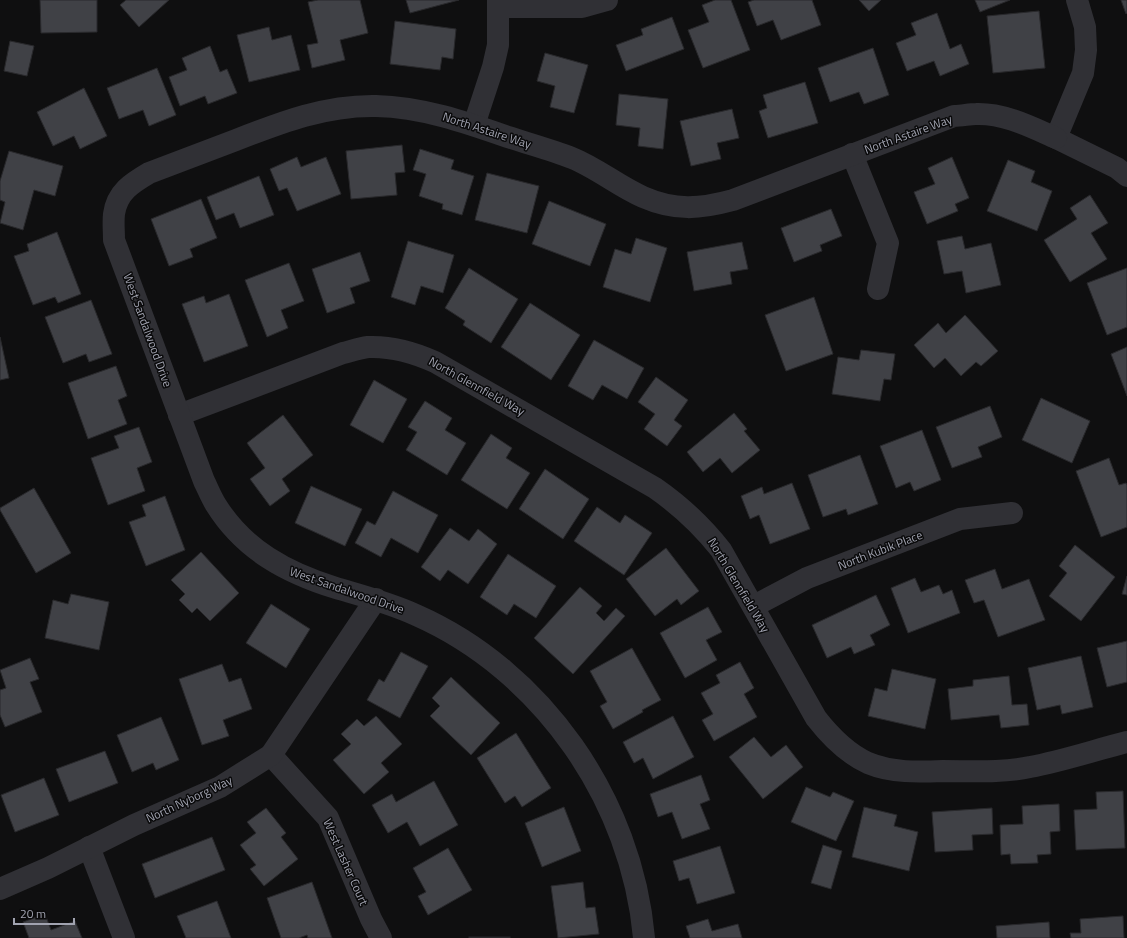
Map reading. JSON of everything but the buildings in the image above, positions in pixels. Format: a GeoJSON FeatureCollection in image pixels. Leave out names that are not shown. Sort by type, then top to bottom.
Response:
{"type":"FeatureCollection","features":[{"type":"Feature","properties":{"kind":"street"},"geometry":{"type":"LineString","coordinates":[[474,125],[493,67],[498,45],[498,4],[582,7],[607,0]]}},
{"type":"Feature","properties":{"kind":"street"},"geometry":{"type":"LineString","coordinates":[[1056,138],[1083,73],[1086,50],[1085,27],[1077,0]]}},
{"type":"Feature","properties":{"kind":"street","name":"North Astaire Way"},"geometry":{"type":"LineString","coordinates":[[119,197],[131,184],[150,173],[280,122],[328,110],[377,106],[419,110],[450,117],[573,158],[642,197],[664,204],[687,208],[710,206],[733,200],[954,116],[977,114],[1000,117],[1023,124],[1056,138],[1117,168],[1127,176]]}},
{"type":"Feature","properties":{"kind":"street","name":"North Astaire Way"},"geometry":{"type":"LineString","coordinates":[[852,154],[888,243],[878,289]]}},
{"type":"Feature","properties":{"kind":"street","name":"West Sandalwood Drive"},"geometry":{"type":"LineString","coordinates":[[119,197],[114,214],[114,240],[204,481],[216,505],[231,526],[247,543],[266,558],[286,569],[334,588],[376,599],[417,615],[455,635],[491,660],[524,688],[554,720],[580,755],[602,792],[620,833],[634,874],[642,917],[644,938]]}},
{"type":"Feature","properties":{"kind":"street","name":"North Glennfield Way"},"geometry":{"type":"LineString","coordinates":[[179,415],[343,353],[366,347],[390,348],[414,352],[449,369],[655,488],[674,501],[691,516],[707,532],[721,550],[816,718],[830,736],[848,752],[868,763],[890,770],[914,772],[1006,770],[1053,762],[1127,742]]}},
{"type":"Feature","properties":{"kind":"street","name":"North Kubik Place"},"geometry":{"type":"LineString","coordinates":[[754,606],[807,578],[960,519],[1012,513]]}},
{"type":"Feature","properties":{"kind":"street","name":"North Nyborg Way"},"geometry":{"type":"LineString","coordinates":[[0,889],[48,868],[134,824],[220,787],[271,755],[376,599]]}},
{"type":"Feature","properties":{"kind":"street","name":"West Lasher Court"},"geometry":{"type":"LineString","coordinates":[[271,755],[328,818],[371,919],[381,938]]}},
{"type":"Feature","properties":{"kind":"street"},"geometry":{"type":"LineString","coordinates":[[90,847],[124,938]]}}]}
